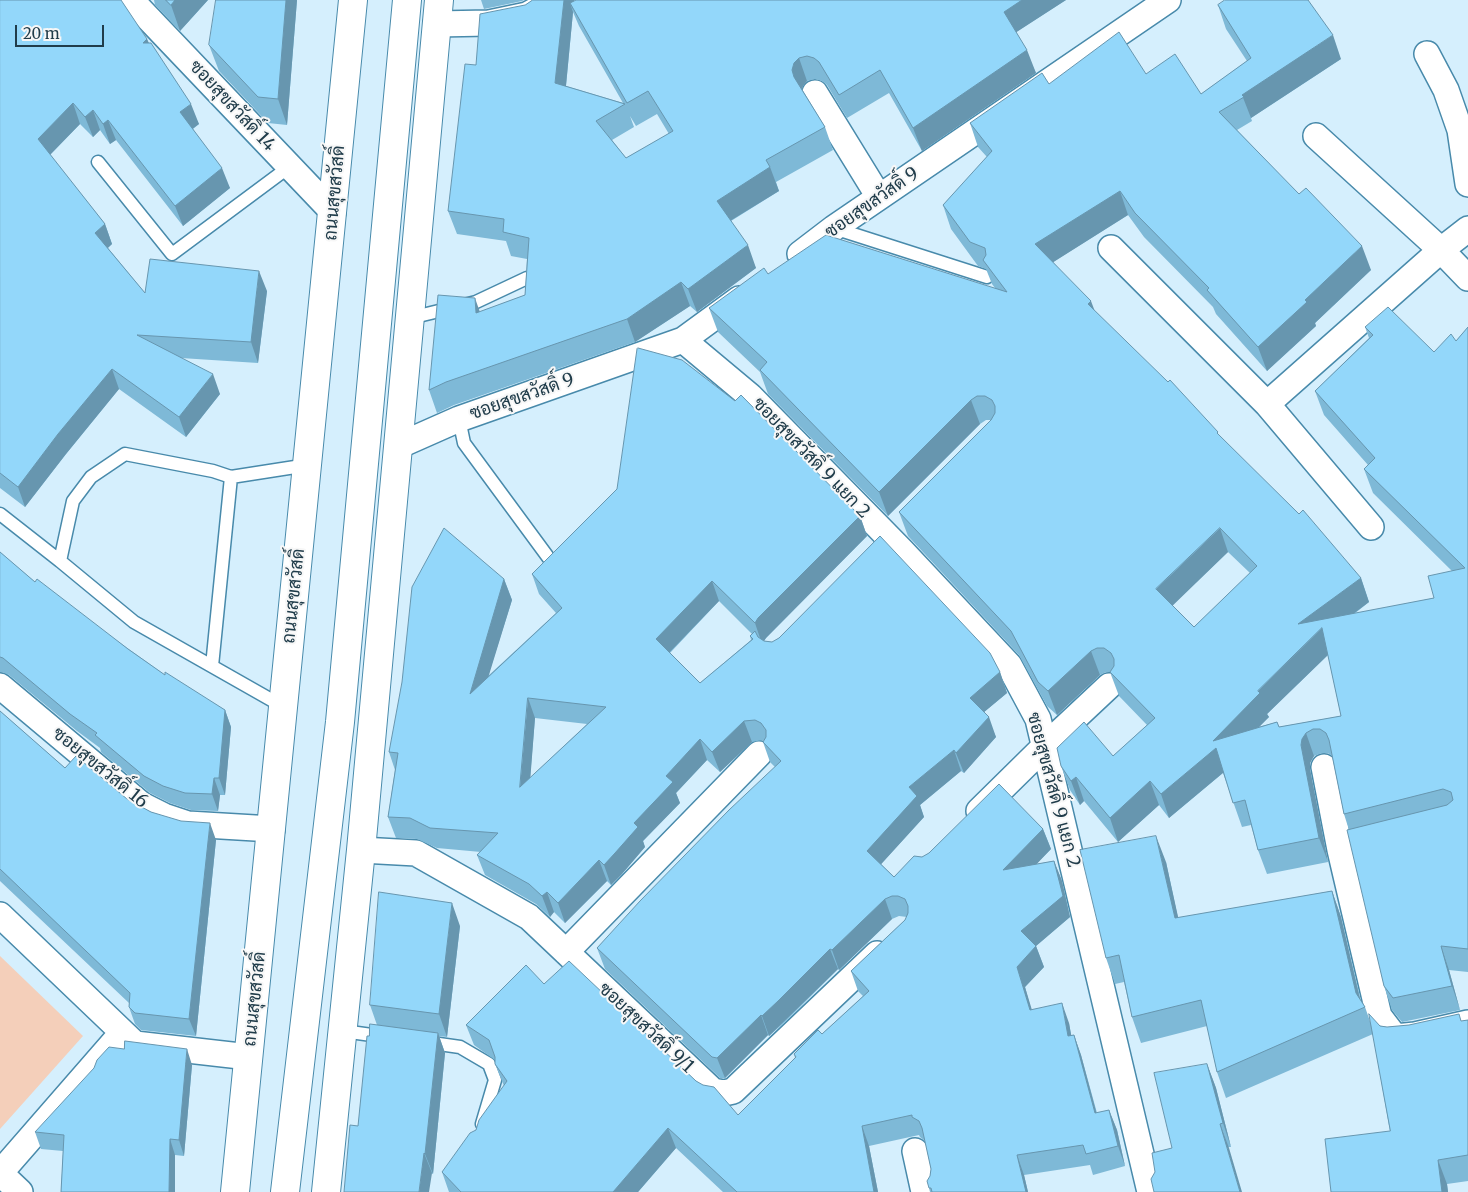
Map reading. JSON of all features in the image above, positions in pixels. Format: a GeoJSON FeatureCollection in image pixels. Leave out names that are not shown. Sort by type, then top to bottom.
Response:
{"type":"FeatureCollection","features":[{"type":"Feature","properties":{"kind":"main road","name":"ถนนสุขสวัสดิ์"},"geometry":{"type":"LineString","coordinates":[[235,1192],[353,0]]}},
{"type":"Feature","properties":{"kind":"main road"},"geometry":{"type":"LineString","coordinates":[[285,1192],[340,722],[407,0]]}},
{"type":"Feature","properties":{"kind":"main road"},"geometry":{"type":"LineString","coordinates":[[326,1192],[361,850],[437,12]]}},
{"type":"Feature","properties":{"kind":"street","name":"ซอยสุขสวัสดิ์ 14"},"geometry":{"type":"LineString","coordinates":[[131,0],[333,212]]}},
{"type":"Feature","properties":{"kind":"street"},"geometry":{"type":"LineString","coordinates":[[437,12],[489,23],[527,15],[554,0]]}},
{"type":"Feature","properties":{"kind":"street","name":"ซอยสุขสวัสดิ์ 9"},"geometry":{"type":"LineString","coordinates":[[778,270],[834,228],[1168,0]]}},
{"type":"Feature","properties":{"kind":"street"},"geometry":{"type":"LineString","coordinates":[[1427,54],[1446,90],[1460,130],[1468,184]]}},
{"type":"Feature","properties":{"kind":"street"},"geometry":{"type":"LineString","coordinates":[[815,92],[879,198]]}},
{"type":"Feature","properties":{"kind":"street"},"geometry":{"type":"LineString","coordinates":[[1316,136],[1441,250],[1468,278]]}},
{"type":"Feature","properties":{"kind":"street"},"geometry":{"type":"LineString","coordinates":[[1266,404],[1441,250],[1468,229]]}},
{"type":"Feature","properties":{"kind":"street"},"geometry":{"type":"LineString","coordinates":[[1111,248],[1266,404],[1371,527]]}},
{"type":"Feature","properties":{"kind":"street","name":"ซอยสุขสวัสดิ์ 9"},"geometry":{"type":"LineString","coordinates":[[398,446],[458,419],[683,340],[755,288]]}},
{"type":"Feature","properties":{"kind":"street","name":"ซอยสุขสวัสดิ์ 9 แยก 2"},"geometry":{"type":"LineString","coordinates":[[683,340],[750,396],[1009,664],[1038,719],[1150,1192]]}},
{"type":"Feature","properties":{"kind":"street","name":"ซอยสุขสวัสดิ์ 16"},"geometry":{"type":"LineString","coordinates":[[0,686],[142,805],[157,813],[188,824],[272,830]]}},
{"type":"Feature","properties":{"kind":"street"},"geometry":{"type":"LineString","coordinates":[[961,829],[1109,686]]}},
{"type":"Feature","properties":{"kind":"street"},"geometry":{"type":"LineString","coordinates":[[566,952],[759,754]]}},
{"type":"Feature","properties":{"kind":"street"},"geometry":{"type":"LineString","coordinates":[[1324,767],[1347,848],[1379,1016],[1395,1037],[1415,1035],[1468,1023]]}},
{"type":"Feature","properties":{"kind":"street","name":"ซอยสุขสวัสดิ์ 9/1"},"geometry":{"type":"LineString","coordinates":[[361,850],[416,853],[529,917],[714,1091],[733,1091],[895,937]]}},
{"type":"Feature","properties":{"kind":"street"},"geometry":{"type":"LineString","coordinates":[[0,915],[135,1044],[249,1057]]}},
{"type":"Feature","properties":{"kind":"street"},"geometry":{"type":"LineString","coordinates":[[20,1192],[0,1173],[122,1033]]}},
{"type":"Feature","properties":{"kind":"street"},"geometry":{"type":"LineString","coordinates":[[915,1152],[924,1192]]}},
{"type":"Feature","properties":{"kind":"lane"},"geometry":{"type":"LineString","coordinates":[[98,162],[172,254],[289,167]]}},
{"type":"Feature","properties":{"kind":"lane"},"geometry":{"type":"LineString","coordinates":[[834,228],[987,277]]}},
{"type":"Feature","properties":{"kind":"lane"},"geometry":{"type":"LineString","coordinates":[[410,318],[476,302],[527,278]]}},
{"type":"Feature","properties":{"kind":"lane"},"geometry":{"type":"LineString","coordinates":[[458,419],[464,443],[556,568]]}},
{"type":"Feature","properties":{"kind":"lane"},"geometry":{"type":"LineString","coordinates":[[60,561],[73,501],[91,477],[125,454],[213,471],[231,477],[308,465]]}},
{"type":"Feature","properties":{"kind":"lane"},"geometry":{"type":"LineString","coordinates":[[212,666],[231,477]]}},
{"type":"Feature","properties":{"kind":"lane"},"geometry":{"type":"LineString","coordinates":[[0,514],[134,622],[282,706]]}},
{"type":"Feature","properties":{"kind":"lane"},"geometry":{"type":"LineString","coordinates":[[343,1031],[460,1047],[489,1064],[495,1080],[479,1136]]}},
{"type":"Feature","properties":{"kind":"shaded area"},"geometry":{"type":"Polygon","coordinates":[[[0,956],[83,1036],[0,1129],[0,956]]]}},
{"type":"Feature","properties":{"kind":"building"},"geometry":{"type":"Polygon","coordinates":[[[0,0],[121,0],[147,39],[143,43],[151,43],[191,104],[180,112],[222,168],[175,206],[108,120],[103,124],[93,110],[85,117],[73,103],[38,139],[105,224],[95,233],[145,293],[150,259],[259,271],[251,342],[137,335],[213,374],[179,417],[112,369],[58,434],[18,487],[0,473],[0,0]]]}},
{"type":"Feature","properties":{"kind":"building"},"geometry":{"type":"Polygon","coordinates":[[[166,0],[175,0],[171,5],[166,0]]]}},
{"type":"Feature","properties":{"kind":"building"},"geometry":{"type":"Polygon","coordinates":[[[216,0],[286,0],[278,99],[258,97],[209,45],[216,0]]]}},
{"type":"Feature","properties":{"kind":"building"},"geometry":{"type":"Polygon","coordinates":[[[533,0],[564,0],[555,83],[625,104],[596,121],[626,158],[673,131],[648,91],[627,103],[570,3],[576,0],[1022,0],[1004,12],[1027,50],[913,128],[880,70],[839,95],[819,62],[807,56],[799,58],[794,63],[792,70],[794,77],[825,127],[766,160],[770,167],[717,201],[748,245],[688,289],[681,282],[627,319],[446,382],[429,390],[438,295],[475,298],[476,313],[525,295],[529,238],[503,232],[504,219],[448,211],[465,64],[476,65],[480,14],[525,5],[533,0]]]}},
{"type":"Feature","properties":{"kind":"building"},"geometry":{"type":"Polygon","coordinates":[[[1225,0],[1308,0],[1333,35],[1242,95],[1244,97],[1219,112],[1299,194],[1306,188],[1362,246],[1305,300],[1307,302],[1258,347],[1207,290],[1209,288],[1135,213],[1120,191],[1035,244],[1091,301],[1088,304],[1168,382],[1170,380],[1217,433],[1299,514],[1303,510],[1361,578],[1298,624],[1434,598],[1428,576],[1465,568],[1364,469],[1375,458],[1315,391],[1373,335],[1365,327],[1388,307],[1434,352],[1451,334],[1456,341],[1468,327],[1468,949],[1441,946],[1452,986],[1393,998],[1384,986],[1347,830],[1447,805],[1453,800],[1451,792],[1443,789],[1344,814],[1329,740],[1326,733],[1320,729],[1313,729],[1306,733],[1301,745],[1319,838],[1258,850],[1245,800],[1233,803],[1216,748],[1161,794],[1150,781],[1110,818],[1076,777],[1071,781],[1061,766],[1057,748],[1084,722],[1113,756],[1155,718],[1110,672],[1114,666],[1114,659],[1111,653],[1104,648],[1097,648],[1091,651],[1048,691],[1038,682],[1011,631],[899,512],[991,420],[995,413],[995,406],[992,400],[985,396],[977,396],[971,400],[879,492],[760,370],[767,362],[709,308],[764,268],[768,274],[826,235],[1007,292],[983,260],[986,255],[985,248],[970,242],[943,205],[992,151],[970,123],[1042,73],[1049,84],[1119,32],[1146,74],[1175,54],[1201,94],[1251,58],[1218,5],[1225,0]],[[1220,528],[1156,589],[1194,627],[1257,566],[1220,528]],[[1322,628],[1258,691],[1260,693],[1213,741],[1277,722],[1279,727],[1341,716],[1322,628]]]}},
{"type":"Feature","properties":{"kind":"building"},"geometry":{"type":"Polygon","coordinates":[[[637,349],[682,360],[735,401],[741,395],[860,516],[755,623],[712,581],[656,639],[700,683],[753,639],[750,636],[755,631],[758,637],[764,641],[772,642],[779,638],[880,536],[990,653],[1000,672],[970,698],[989,717],[956,753],[954,750],[909,787],[917,796],[867,851],[894,877],[914,856],[922,857],[929,853],[999,784],[1043,829],[1003,870],[1054,861],[1063,896],[1021,931],[1036,946],[1017,967],[1030,1010],[1062,1003],[1068,1036],[1074,1035],[1095,1113],[1109,1110],[1118,1146],[1086,1154],[1083,1145],[1017,1155],[1026,1192],[932,1192],[927,1181],[931,1169],[922,1128],[919,1121],[912,1117],[912,1115],[862,1126],[874,1192],[737,1192],[668,1128],[613,1192],[461,1192],[442,1172],[470,1133],[476,1130],[479,1120],[507,1081],[495,1064],[495,1057],[489,1040],[466,1025],[526,965],[544,984],[569,961],[696,1081],[703,1085],[714,1087],[738,1115],[796,1057],[794,1054],[818,1030],[822,1034],[869,991],[851,971],[905,920],[908,913],[905,899],[892,896],[885,899],[717,1058],[712,1057],[597,948],[729,810],[781,761],[763,742],[766,737],[766,730],[761,723],[755,720],[744,721],[712,752],[700,739],[666,776],[673,782],[634,823],[638,827],[604,865],[599,860],[558,903],[547,892],[542,896],[529,884],[477,855],[498,833],[430,828],[410,818],[388,817],[398,753],[389,752],[402,682],[412,587],[444,528],[504,579],[470,694],[562,608],[532,574],[617,489],[637,349]],[[528,698],[520,787],[606,707],[528,698]]]}},
{"type":"Feature","properties":{"kind":"building"},"geometry":{"type":"Polygon","coordinates":[[[0,552],[35,582],[37,579],[165,675],[165,672],[225,710],[219,778],[214,778],[212,794],[185,793],[163,786],[144,776],[95,735],[97,733],[70,714],[0,657],[0,552]]]}},
{"type":"Feature","properties":{"kind":"building"},"geometry":{"type":"Polygon","coordinates":[[[0,711],[65,768],[76,756],[127,799],[151,812],[181,821],[210,823],[189,1019],[135,1013],[129,1007],[130,993],[0,869],[0,711]]]}},
{"type":"Feature","properties":{"kind":"building"},"geometry":{"type":"Polygon","coordinates":[[[1156,836],[1175,918],[1332,891],[1356,993],[1365,1007],[1217,1072],[1201,1000],[1132,1017],[1119,955],[1106,958],[1080,850],[1156,836]]]}},
{"type":"Feature","properties":{"kind":"building"},"geometry":{"type":"Polygon","coordinates":[[[379,892],[452,903],[439,1014],[370,1005],[379,892]]]}},
{"type":"Feature","properties":{"kind":"building"},"geometry":{"type":"Polygon","coordinates":[[[1369,1014],[1380,1026],[1387,1027],[1409,1025],[1459,1014],[1461,1021],[1468,1020],[1468,1155],[1438,1160],[1442,1192],[1331,1192],[1325,1139],[1390,1131],[1369,1014]]]}},
{"type":"Feature","properties":{"kind":"building"},"geometry":{"type":"Polygon","coordinates":[[[370,1024],[438,1033],[419,1192],[344,1192],[350,1125],[358,1126],[367,1036],[369,1036],[370,1024]]]}},
{"type":"Feature","properties":{"kind":"building"},"geometry":{"type":"Polygon","coordinates":[[[125,1041],[187,1049],[179,1140],[170,1139],[169,1192],[61,1192],[64,1135],[35,1132],[94,1068],[97,1060],[109,1047],[124,1049],[125,1041]]]}},
{"type":"Feature","properties":{"kind":"building"},"geometry":{"type":"Polygon","coordinates":[[[1207,1064],[1223,1123],[1220,1124],[1240,1192],[1154,1192],[1151,1179],[1155,1172],[1152,1153],[1172,1148],[1154,1073],[1207,1064]]]}}]}
